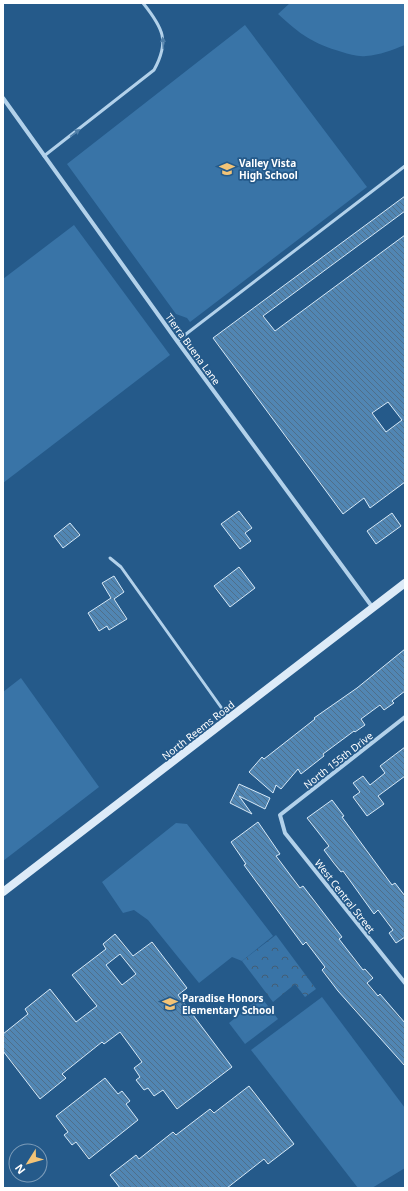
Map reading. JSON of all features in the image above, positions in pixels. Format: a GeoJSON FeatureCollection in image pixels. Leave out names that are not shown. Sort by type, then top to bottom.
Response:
{"type":"FeatureCollection","features":[{"type":"Feature","properties":{"kind":"main road","name":"North Reems Road"},"geometry":{"type":"LineString","coordinates":[[3,892],[405,583]]}},
{"type":"Feature","properties":{"kind":"street","name":"Tierra Buena Lane"},"geometry":{"type":"LineString","coordinates":[[3,98],[176,340],[373,608]]}},
{"type":"Feature","properties":{"kind":"street","name":"North 155th Drive"},"geometry":{"type":"LineString","coordinates":[[280,815],[405,717]]}},
{"type":"Feature","properties":{"kind":"street","name":"West Central Street"},"geometry":{"type":"LineString","coordinates":[[280,815],[285,832],[405,983]]}},
{"type":"Feature","properties":{"kind":"lane"},"geometry":{"type":"LineString","coordinates":[[44,156],[154,70],[163,50],[162,35],[156,21],[143,3]]}},
{"type":"Feature","properties":{"kind":"lane"},"geometry":{"type":"LineString","coordinates":[[176,340],[405,166]]}},
{"type":"Feature","properties":{"kind":"lane"},"geometry":{"type":"LineString","coordinates":[[110,558],[121,567],[229,719]]}},
{"type":"Feature","properties":{"kind":"green space"},"geometry":{"type":"Polygon","coordinates":[[[290,3],[405,3],[405,45],[381,53],[363,56],[357,56],[332,49],[307,38],[293,28],[278,14],[290,3]]]}},
{"type":"Feature","properties":{"kind":"green space"},"geometry":{"type":"Polygon","coordinates":[[[245,25],[367,187],[190,322],[187,318],[176,314],[67,164],[245,25]]]}},
{"type":"Feature","properties":{"kind":"green space"},"geometry":{"type":"Polygon","coordinates":[[[74,225],[170,355],[3,483],[3,279],[74,225]]]}},
{"type":"Feature","properties":{"kind":"green space"},"geometry":{"type":"Polygon","coordinates":[[[21,678],[99,787],[3,861],[3,692],[21,678]]]}},
{"type":"Feature","properties":{"kind":"green space"},"geometry":{"type":"Polygon","coordinates":[[[176,823],[187,824],[273,936],[242,961],[232,957],[199,983],[148,920],[134,910],[123,913],[102,882],[176,823]]]}},
{"type":"Feature","properties":{"kind":"green space"},"geometry":{"type":"Polygon","coordinates":[[[276,935],[316,989],[305,997],[295,984],[273,1002],[242,961],[276,935]]]}},
{"type":"Feature","properties":{"kind":"green space"},"geometry":{"type":"Polygon","coordinates":[[[261,997],[278,1019],[245,1044],[229,1023],[261,997]]]}},
{"type":"Feature","properties":{"kind":"green space"},"geometry":{"type":"Polygon","coordinates":[[[322,997],[405,1108],[405,1168],[372,1188],[358,1188],[251,1050],[322,997]]]}},
{"type":"Feature","properties":{"kind":"building"},"geometry":{"type":"Polygon","coordinates":[[[405,196],[405,211],[263,316],[275,331],[405,235],[405,482],[370,508],[364,498],[343,514],[213,338],[405,196]],[[388,402],[372,413],[386,432],[402,420],[388,402]]]}},
{"type":"Feature","properties":{"kind":"building"},"geometry":{"type":"Polygon","coordinates":[[[239,511],[252,528],[245,533],[251,541],[240,549],[221,524],[239,511]]]}},
{"type":"Feature","properties":{"kind":"building"},"geometry":{"type":"Polygon","coordinates":[[[392,513],[401,526],[376,544],[367,531],[392,513]]]}},
{"type":"Feature","properties":{"kind":"building"},"geometry":{"type":"Polygon","coordinates":[[[70,523],[80,535],[63,548],[54,536],[70,523]]]}},
{"type":"Feature","properties":{"kind":"building"},"geometry":{"type":"Polygon","coordinates":[[[239,567],[255,588],[230,607],[214,586],[239,567]]]}},
{"type":"Feature","properties":{"kind":"building"},"geometry":{"type":"Polygon","coordinates":[[[114,576],[124,592],[114,599],[127,619],[109,630],[107,626],[99,631],[88,613],[111,598],[102,583],[114,576]]]}},
{"type":"Feature","properties":{"kind":"building"},"geometry":{"type":"Polygon","coordinates":[[[405,649],[405,691],[392,701],[394,703],[384,710],[380,705],[361,719],[365,725],[355,732],[354,731],[323,754],[324,756],[301,774],[298,769],[281,789],[276,785],[273,793],[249,772],[262,757],[264,759],[315,719],[314,718],[357,688],[405,649]]]}},
{"type":"Feature","properties":{"kind":"building"},"geometry":{"type":"Polygon","coordinates":[[[405,747],[405,776],[378,796],[384,804],[367,816],[353,797],[360,792],[353,783],[363,776],[370,785],[385,773],[380,766],[405,747]]]}},
{"type":"Feature","properties":{"kind":"building"},"geometry":{"type":"Polygon","coordinates":[[[239,784],[270,798],[265,809],[239,796],[252,814],[230,803],[239,784]]]}},
{"type":"Feature","properties":{"kind":"building"},"geometry":{"type":"Polygon","coordinates":[[[332,800],[344,816],[342,817],[392,885],[395,883],[405,896],[405,937],[396,943],[389,933],[393,930],[378,910],[374,914],[343,871],[341,872],[333,862],[324,850],[329,846],[307,818],[332,800]]]}},
{"type":"Feature","properties":{"kind":"building"},"geometry":{"type":"Polygon","coordinates":[[[258,822],[280,854],[276,856],[300,888],[303,886],[342,937],[339,939],[363,970],[365,969],[373,978],[367,983],[378,996],[380,994],[405,1023],[405,1066],[338,991],[322,970],[325,967],[306,942],[303,945],[244,865],[246,864],[231,842],[258,822]]]}},
{"type":"Feature","properties":{"kind":"building"},"geometry":{"type":"Polygon","coordinates":[[[115,934],[133,956],[152,942],[187,988],[178,995],[232,1067],[177,1109],[163,1090],[154,1096],[148,1088],[144,1090],[136,1080],[140,1077],[134,1068],[142,1062],[120,1032],[104,1044],[102,1042],[62,1074],[66,1078],[40,1099],[3,1051],[3,1034],[28,1014],[25,1009],[50,989],[76,1022],[97,1006],[72,975],[106,949],[103,944],[115,934]],[[120,954],[106,965],[122,985],[136,974],[120,954]]]}},
{"type":"Feature","properties":{"kind":"building"},"geometry":{"type":"Polygon","coordinates":[[[105,1078],[118,1094],[122,1091],[130,1101],[126,1104],[138,1120],[89,1159],[76,1142],[72,1145],[64,1135],[68,1132],[56,1116],[105,1078]]]}},
{"type":"Feature","properties":{"kind":"building"},"geometry":{"type":"Polygon","coordinates":[[[249,1086],[294,1144],[268,1164],[264,1159],[227,1188],[120,1188],[110,1175],[136,1155],[139,1159],[173,1132],[176,1135],[210,1109],[214,1113],[249,1086]]]}},
{"type":"Feature","properties":{"kind":"place","name":"Valley Vista High School"},"geometry":{"type":"Point","coordinates":[227,169]}},
{"type":"Feature","properties":{"kind":"place","name":"Paradise Honors Elementary School"},"geometry":{"type":"Point","coordinates":[170,1004]}}]}
